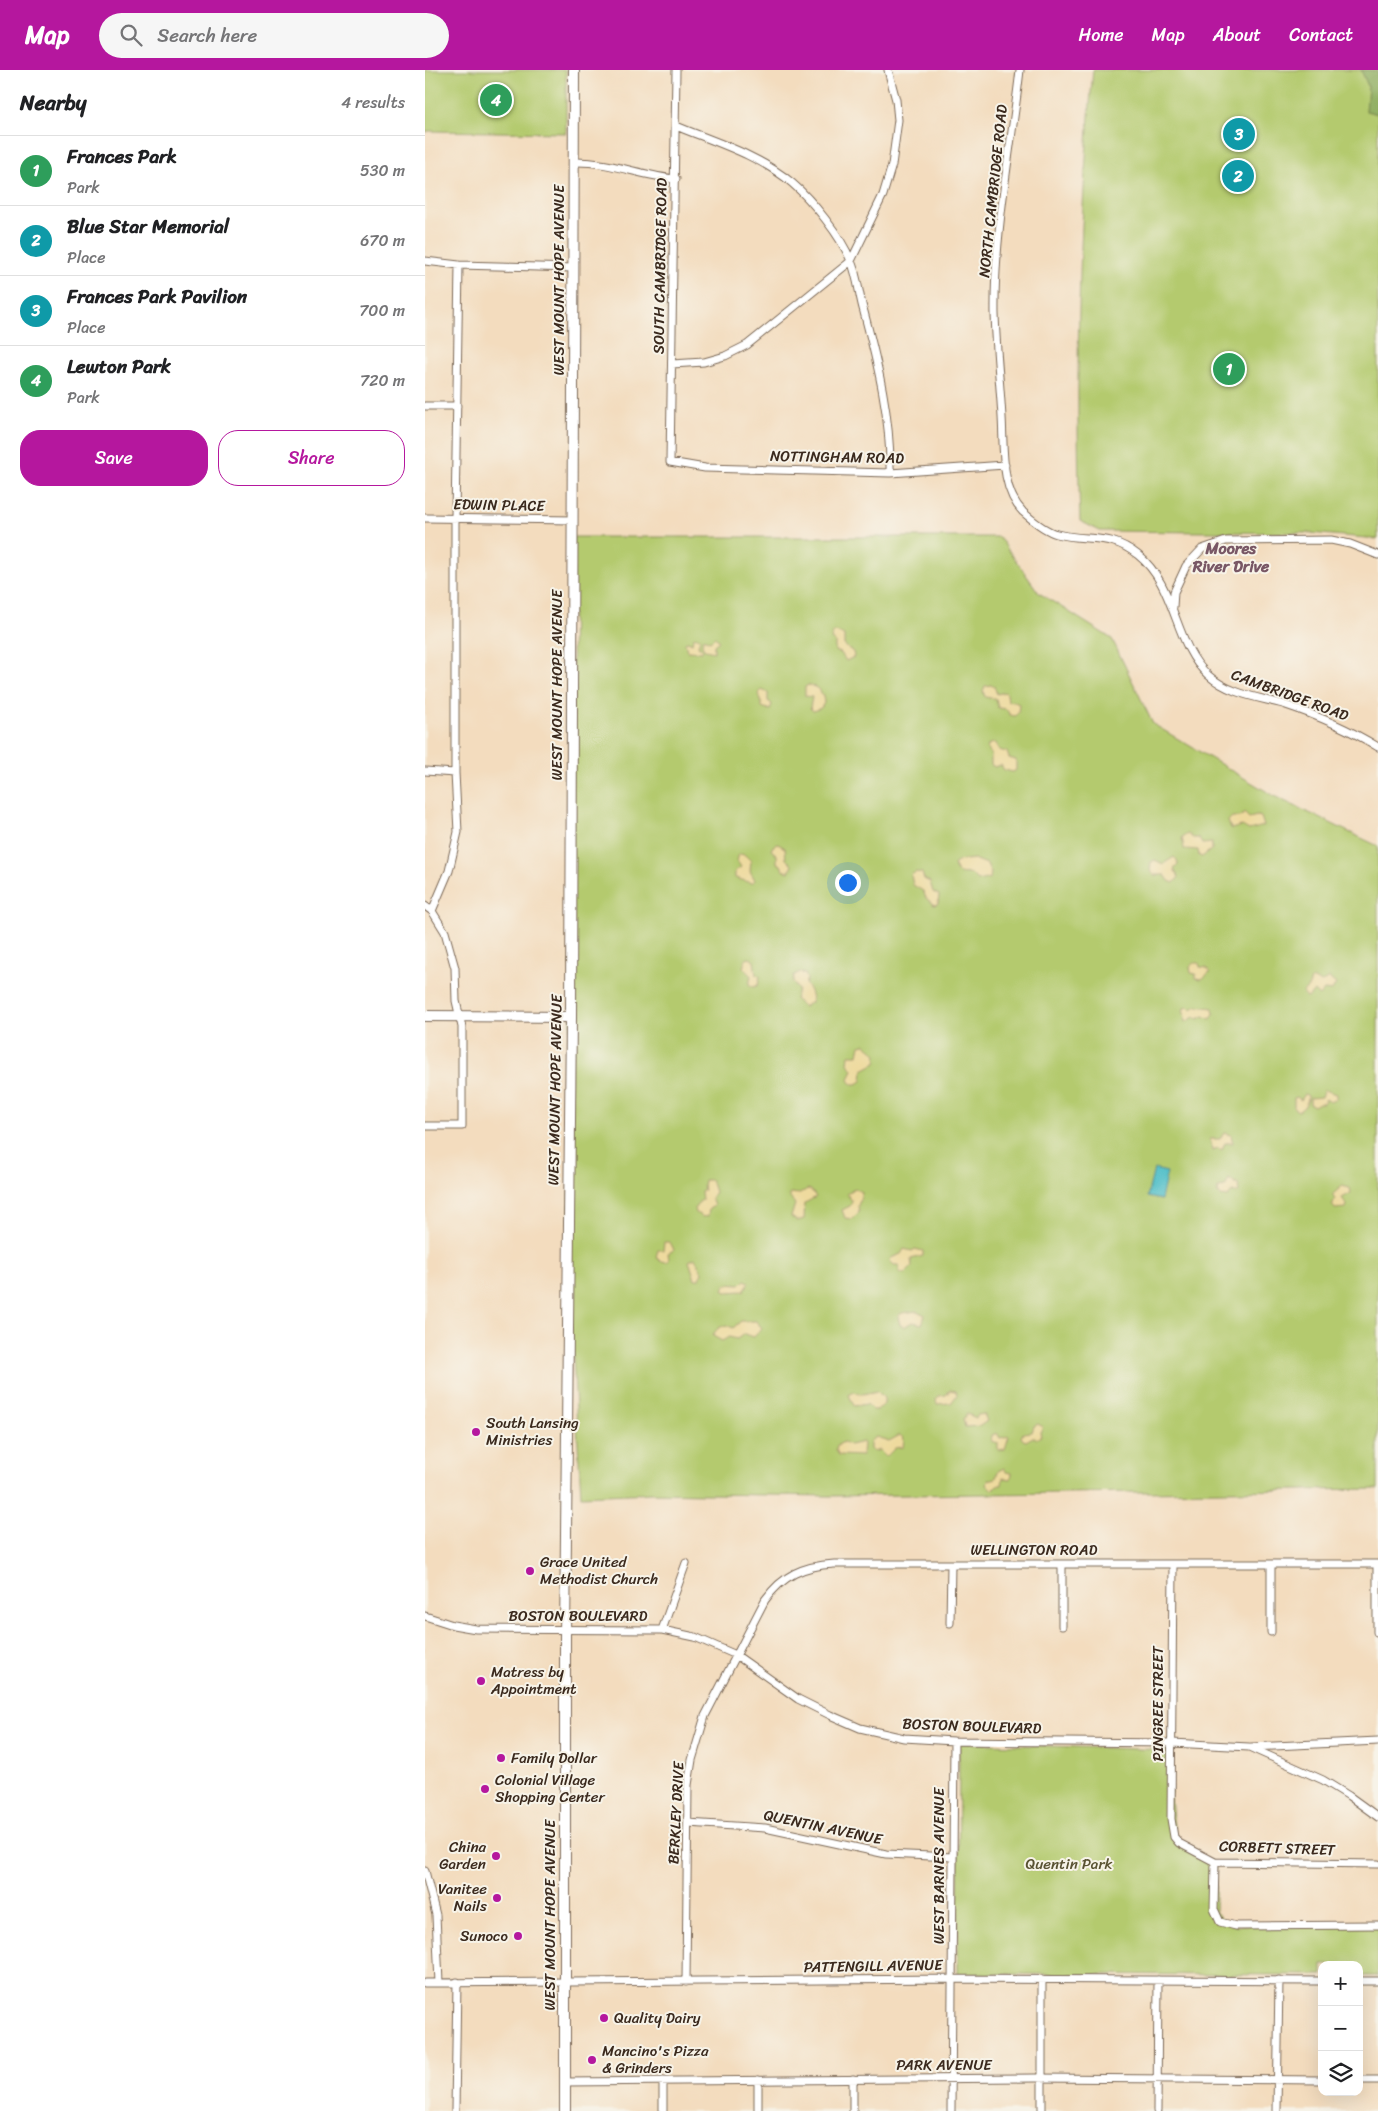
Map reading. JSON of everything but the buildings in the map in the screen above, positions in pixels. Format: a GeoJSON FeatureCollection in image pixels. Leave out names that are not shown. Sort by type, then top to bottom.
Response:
{"type":"FeatureCollection","features":[{"type":"Feature","properties":{"kind":"street","name":"WEST MOUNT HOPE AVENUE"},"geometry":{"type":"LineString","coordinates":[[565,2111],[565,1629],[571,1017],[574,70]]}},
{"type":"Feature","properties":{"kind":"street","name":"SOUTH CAMBRIDGE ROAD"},"geometry":{"type":"LineString","coordinates":[[670,462],[676,179],[676,70]]}},
{"type":"Feature","properties":{"kind":"street"},"geometry":{"type":"LineString","coordinates":[[672,364],[704,362],[725,356],[747,345],[851,261],[883,195],[892,165],[898,120],[896,100],[888,70]]}},
{"type":"Feature","properties":{"kind":"street","name":"NORTH CAMBRIDGE ROAD"},"geometry":{"type":"LineString","coordinates":[[1020,70],[999,240],[995,313],[1005,465],[1011,498],[1035,522],[1055,534],[1111,539],[1130,548],[1145,561],[1157,576],[1173,608]]}},
{"type":"Feature","properties":{"kind":"street"},"geometry":{"type":"LineString","coordinates":[[676,126],[743,153],[793,183],[835,230],[851,261],[873,342],[891,442],[890,473]]}},
{"type":"Feature","properties":{"kind":"street"},"geometry":{"type":"LineString","coordinates":[[574,162],[589,162],[653,177],[676,179]]}},
{"type":"Feature","properties":{"kind":"street"},"geometry":{"type":"LineString","coordinates":[[425,261],[459,265],[574,268]]}},
{"type":"Feature","properties":{"kind":"street"},"geometry":{"type":"LineString","coordinates":[[432,911],[449,871],[458,832],[455,773],[455,517],[459,265]]}},
{"type":"Feature","properties":{"kind":"street"},"geometry":{"type":"LineString","coordinates":[[425,406],[457,406]]}},
{"type":"Feature","properties":{"kind":"street","name":"NOTTINGHAM ROAD"},"geometry":{"type":"LineString","coordinates":[[670,462],[705,468],[890,473],[1005,465]]}},
{"type":"Feature","properties":{"kind":"street","name":"EDWIN PLACE"},"geometry":{"type":"LineString","coordinates":[[425,518],[573,520]]}},
{"type":"Feature","properties":{"kind":"street"},"geometry":{"type":"LineString","coordinates":[[1173,608],[1174,592],[1186,566],[1202,549],[1225,541],[1331,540],[1350,544],[1378,555]]}},
{"type":"Feature","properties":{"kind":"street","name":"CAMBRIDGE ROAD"},"geometry":{"type":"LineString","coordinates":[[1173,608],[1187,644],[1196,660],[1217,682],[1245,694],[1283,704],[1325,720],[1378,747]]}},
{"type":"Feature","properties":{"kind":"street"},"geometry":{"type":"LineString","coordinates":[[425,771],[455,773]]}},
{"type":"Feature","properties":{"kind":"street"},"geometry":{"type":"LineString","coordinates":[[425,906],[432,911],[445,932],[455,968],[456,1002],[462,1027],[462,1126],[425,1126]]}},
{"type":"Feature","properties":{"kind":"street"},"geometry":{"type":"LineString","coordinates":[[425,1016],[571,1017]]}},
{"type":"Feature","properties":{"kind":"street"},"geometry":{"type":"LineString","coordinates":[[662,1630],[685,1563]]}},
{"type":"Feature","properties":{"kind":"street"},"geometry":{"type":"LineString","coordinates":[[950,1623],[951,1564]]}},
{"type":"Feature","properties":{"kind":"street"},"geometry":{"type":"LineString","coordinates":[[1061,1626],[1062,1564]]}},
{"type":"Feature","properties":{"kind":"street","name":"PINGREE STREET"},"geometry":{"type":"LineString","coordinates":[[1173,1564],[1171,1819],[1174,1837],[1179,1843]]}},
{"type":"Feature","properties":{"kind":"street"},"geometry":{"type":"LineString","coordinates":[[1271,1564],[1271,1632]]}},
{"type":"Feature","properties":{"kind":"street"},"geometry":{"type":"LineString","coordinates":[[1377,1564],[1377,1632]]}},
{"type":"Feature","properties":{"kind":"street","name":"WELLINGTON ROAD"},"geometry":{"type":"LineString","coordinates":[[736,1655],[765,1600],[775,1587],[793,1573],[817,1565],[1377,1564]]}},
{"type":"Feature","properties":{"kind":"street","name":"BOSTON BOULEVARD"},"geometry":{"type":"LineString","coordinates":[[425,1616],[453,1625],[476,1628],[662,1630],[695,1637],[736,1655],[798,1699],[860,1728],[904,1738],[954,1741],[1172,1743],[1249,1747],[1323,1780],[1349,1796],[1378,1818]]}},
{"type":"Feature","properties":{"kind":"street","name":"BERKLEY DRIVE"},"geometry":{"type":"LineString","coordinates":[[686,1982],[688,1785],[696,1742],[705,1716],[736,1655]]}},
{"type":"Feature","properties":{"kind":"street","name":"WEST BARNES AVENUE"},"geometry":{"type":"LineString","coordinates":[[951,2111],[954,1741]]}},
{"type":"Feature","properties":{"kind":"street"},"geometry":{"type":"LineString","coordinates":[[1249,1747],[1378,1741]]}},
{"type":"Feature","properties":{"kind":"street","name":"QUENTIN AVENUE"},"geometry":{"type":"LineString","coordinates":[[687,1823],[765,1828],[886,1854],[953,1857]]}},
{"type":"Feature","properties":{"kind":"street","name":"CORBETT STREET"},"geometry":{"type":"LineString","coordinates":[[1179,1843],[1215,1862],[1378,1864]]}},
{"type":"Feature","properties":{"kind":"street"},"geometry":{"type":"LineString","coordinates":[[1215,1862],[1214,1909],[1221,1922],[1237,1926],[1378,1925]]}},
{"type":"Feature","properties":{"kind":"street"},"geometry":{"type":"LineString","coordinates":[[425,1871],[436,1915],[439,1983]]}},
{"type":"Feature","properties":{"kind":"street","name":"PATTENGILL AVENUE"},"geometry":{"type":"LineString","coordinates":[[425,1983],[952,1979],[1318,1981]]}},
{"type":"Feature","properties":{"kind":"street"},"geometry":{"type":"LineString","coordinates":[[1042,1979],[1042,2111]]}},
{"type":"Feature","properties":{"kind":"street"},"geometry":{"type":"LineString","coordinates":[[1157,2111],[1159,1980]]}},
{"type":"Feature","properties":{"kind":"street"},"geometry":{"type":"LineString","coordinates":[[1277,2111],[1279,1980]]}},
{"type":"Feature","properties":{"kind":"street"},"geometry":{"type":"LineString","coordinates":[[1363,1981],[1378,1981]]}},
{"type":"Feature","properties":{"kind":"street"},"geometry":{"type":"LineString","coordinates":[[455,2111],[457,1982]]}},
{"type":"Feature","properties":{"kind":"street","name":"PARK AVENUE"},"geometry":{"type":"LineString","coordinates":[[565,2082],[951,2078],[1318,2080]]}},
{"type":"Feature","properties":{"kind":"street"},"geometry":{"type":"LineString","coordinates":[[853,2079],[853,2111]]}},
{"type":"Feature","properties":{"kind":"street"},"geometry":{"type":"LineString","coordinates":[[758,2080],[758,2111]]}},
{"type":"Feature","properties":{"kind":"street"},"geometry":{"type":"LineString","coordinates":[[1363,2080],[1378,2080]]}},
{"type":"Feature","properties":{"kind":"street"},"geometry":{"type":"LineString","coordinates":[[663,2081],[663,2111]]}},
{"type":"Feature","properties":{"kind":"green space"},"geometry":{"type":"Polygon","coordinates":[[[425,70],[566,70],[566,133],[428,131],[425,133],[425,70]]]}},
{"type":"Feature","properties":{"kind":"green space"},"geometry":{"type":"Polygon","coordinates":[[[1093,70],[1378,70],[1378,539],[1310,533],[1100,531],[1080,521],[1079,295],[1084,182],[1093,70]]]}},
{"type":"Feature","properties":{"kind":"green space"},"geometry":{"type":"Polygon","coordinates":[[[1361,70],[1378,70],[1378,114],[1366,111],[1368,86],[1361,70]]]}},
{"type":"Feature","properties":{"kind":"green space"},"geometry":{"type":"Polygon","coordinates":[[[573,537],[999,537],[1039,593],[1112,639],[1153,724],[1276,797],[1378,846],[1378,1489],[829,1496],[651,1493],[581,1496],[569,1286],[573,537]]]}},
{"type":"Feature","properties":{"kind":"green space","name":"Quentin Park"},"geometry":{"type":"Polygon","coordinates":[[[959,1743],[1167,1750],[1177,1844],[1197,1858],[1216,1862],[1215,1912],[1230,1925],[1378,1925],[1378,1976],[1363,1976],[1363,1961],[1318,1961],[1318,1975],[958,1974],[959,1743]]]}},
{"type":"Feature","properties":{"kind":"sand"},"geometry":{"type":"Polygon","coordinates":[[[837,632],[844,635],[844,645],[853,652],[854,657],[846,661],[841,653],[835,651],[835,642],[831,639],[833,633],[837,632]]]}},
{"type":"Feature","properties":{"kind":"sand"},"geometry":{"type":"Polygon","coordinates":[[[715,637],[719,641],[714,645],[714,652],[705,650],[702,645],[703,638],[710,641],[715,637]]]}},
{"type":"Feature","properties":{"kind":"sand"},"geometry":{"type":"Polygon","coordinates":[[[693,638],[700,638],[698,646],[703,649],[702,652],[687,651],[685,643],[688,641],[692,643],[693,638]]]}},
{"type":"Feature","properties":{"kind":"sand"},"geometry":{"type":"Polygon","coordinates":[[[808,685],[818,689],[824,703],[821,708],[813,711],[810,708],[812,697],[805,696],[805,687],[808,685]]]}},
{"type":"Feature","properties":{"kind":"sand"},"geometry":{"type":"Polygon","coordinates":[[[985,686],[994,686],[997,694],[1005,692],[1008,702],[1012,701],[1019,704],[1018,713],[1015,716],[1010,715],[1006,709],[998,708],[996,699],[985,697],[983,691],[985,686]]]}},
{"type":"Feature","properties":{"kind":"sand"},"geometry":{"type":"Polygon","coordinates":[[[762,690],[768,693],[768,701],[772,704],[770,710],[762,707],[759,693],[762,690]]]}},
{"type":"Feature","properties":{"kind":"sand"},"geometry":{"type":"Polygon","coordinates":[[[995,743],[999,750],[1007,752],[1009,758],[1016,760],[1016,770],[1013,772],[1004,770],[1001,765],[995,767],[991,765],[991,754],[987,748],[989,744],[995,743]]]}},
{"type":"Feature","properties":{"kind":"sand"},"geometry":{"type":"Polygon","coordinates":[[[1244,813],[1249,818],[1261,817],[1264,826],[1249,830],[1242,826],[1231,829],[1228,821],[1232,817],[1241,817],[1244,813]]]}},
{"type":"Feature","properties":{"kind":"sand"},"geometry":{"type":"Polygon","coordinates":[[[1188,834],[1193,838],[1199,838],[1202,844],[1212,843],[1212,849],[1202,857],[1199,856],[1198,850],[1184,849],[1182,837],[1188,834]]]}},
{"type":"Feature","properties":{"kind":"sand"},"geometry":{"type":"Polygon","coordinates":[[[778,844],[785,848],[786,859],[792,865],[789,872],[783,870],[781,865],[777,863],[777,855],[771,850],[773,846],[778,844]]]}},
{"type":"Feature","properties":{"kind":"sand"},"geometry":{"type":"Polygon","coordinates":[[[739,854],[745,855],[751,861],[750,871],[755,880],[752,883],[735,878],[735,871],[741,867],[737,861],[739,854]]]}},
{"type":"Feature","properties":{"kind":"sand"},"geometry":{"type":"Polygon","coordinates":[[[1174,857],[1178,865],[1174,869],[1179,877],[1174,883],[1169,881],[1165,875],[1154,875],[1150,870],[1151,862],[1155,860],[1163,864],[1174,857]]]}},
{"type":"Feature","properties":{"kind":"sand"},"geometry":{"type":"Polygon","coordinates":[[[974,859],[987,864],[991,873],[990,878],[978,881],[971,874],[960,873],[955,869],[954,865],[957,861],[974,859]]]}},
{"type":"Feature","properties":{"kind":"sand"},"geometry":{"type":"Polygon","coordinates":[[[916,872],[922,873],[924,879],[930,882],[933,892],[939,895],[938,904],[934,905],[926,898],[923,891],[913,885],[911,875],[916,872]]]}},
{"type":"Feature","properties":{"kind":"sand"},"geometry":{"type":"Polygon","coordinates":[[[750,958],[754,961],[756,975],[760,976],[758,985],[754,987],[749,985],[751,976],[743,967],[746,959],[750,958]]]}},
{"type":"Feature","properties":{"kind":"sand"},"geometry":{"type":"Polygon","coordinates":[[[1193,963],[1199,963],[1200,967],[1207,968],[1210,972],[1202,979],[1196,978],[1196,974],[1191,973],[1190,967],[1193,963]]]}},
{"type":"Feature","properties":{"kind":"sand"},"geometry":{"type":"Polygon","coordinates":[[[800,972],[805,974],[807,979],[805,984],[811,998],[811,1002],[804,1007],[795,999],[798,990],[793,982],[794,975],[800,972]]]}},
{"type":"Feature","properties":{"kind":"sand"},"geometry":{"type":"Polygon","coordinates":[[[1329,978],[1336,984],[1332,991],[1324,990],[1319,996],[1314,991],[1308,998],[1304,995],[1303,992],[1308,988],[1311,980],[1314,979],[1321,983],[1329,978]]]}},
{"type":"Feature","properties":{"kind":"sand"},"geometry":{"type":"Polygon","coordinates":[[[1196,1006],[1213,1008],[1214,1014],[1211,1019],[1204,1016],[1198,1019],[1194,1017],[1186,1022],[1183,1009],[1188,1007],[1192,1009],[1196,1006]]]}},
{"type":"Feature","properties":{"kind":"sand"},"geometry":{"type":"Polygon","coordinates":[[[865,1044],[877,1054],[876,1063],[863,1070],[862,1081],[852,1084],[849,1080],[853,1069],[848,1064],[849,1055],[858,1055],[860,1045],[865,1044]]]}},
{"type":"Feature","properties":{"kind":"sand"},"geometry":{"type":"Polygon","coordinates":[[[1324,1090],[1336,1094],[1336,1099],[1330,1102],[1326,1099],[1323,1103],[1314,1106],[1310,1104],[1310,1098],[1321,1097],[1324,1090]]]}},
{"type":"Feature","properties":{"kind":"sand"},"geometry":{"type":"Polygon","coordinates":[[[1305,1094],[1308,1096],[1307,1103],[1298,1111],[1294,1108],[1294,1098],[1297,1097],[1301,1100],[1305,1094]]]}},
{"type":"Feature","properties":{"kind":"sand"},"geometry":{"type":"Polygon","coordinates":[[[1224,1133],[1231,1135],[1233,1143],[1225,1143],[1222,1150],[1218,1148],[1212,1150],[1210,1139],[1220,1139],[1224,1133]]]}},
{"type":"Feature","properties":{"kind":"sand"},"geometry":{"type":"Polygon","coordinates":[[[1229,1179],[1234,1184],[1238,1184],[1239,1193],[1232,1192],[1228,1197],[1220,1196],[1217,1192],[1218,1188],[1225,1187],[1229,1179]]]}},
{"type":"Feature","properties":{"kind":"sand"},"geometry":{"type":"Polygon","coordinates":[[[704,1180],[711,1180],[715,1192],[711,1198],[714,1206],[709,1209],[708,1216],[703,1217],[696,1213],[695,1208],[702,1200],[701,1192],[704,1190],[704,1180]]]}},
{"type":"Feature","properties":{"kind":"sand"},"geometry":{"type":"Polygon","coordinates":[[[1342,1186],[1350,1188],[1351,1193],[1342,1198],[1347,1205],[1346,1208],[1335,1209],[1332,1205],[1336,1199],[1332,1195],[1342,1186]]]}},
{"type":"Feature","properties":{"kind":"sand"},"geometry":{"type":"Polygon","coordinates":[[[855,1188],[862,1192],[858,1206],[859,1212],[852,1219],[845,1218],[842,1210],[850,1206],[852,1201],[847,1194],[855,1188]]]}},
{"type":"Feature","properties":{"kind":"sand"},"geometry":{"type":"Polygon","coordinates":[[[807,1189],[811,1190],[816,1197],[805,1203],[804,1219],[797,1221],[791,1217],[795,1204],[790,1198],[790,1193],[800,1194],[807,1189]]]}},
{"type":"Feature","properties":{"kind":"sand"},"geometry":{"type":"Polygon","coordinates":[[[664,1242],[670,1242],[674,1250],[668,1253],[669,1260],[667,1262],[660,1261],[656,1257],[658,1250],[663,1250],[664,1242]]]}},
{"type":"Feature","properties":{"kind":"sand"},"geometry":{"type":"Polygon","coordinates":[[[904,1249],[923,1251],[923,1256],[911,1259],[912,1267],[905,1274],[899,1272],[899,1265],[894,1265],[890,1261],[891,1258],[901,1254],[904,1249]]]}},
{"type":"Feature","properties":{"kind":"sand"},"geometry":{"type":"Polygon","coordinates":[[[695,1258],[702,1272],[700,1279],[695,1279],[689,1261],[695,1258]]]}},
{"type":"Feature","properties":{"kind":"sand"},"geometry":{"type":"Polygon","coordinates":[[[745,1280],[749,1282],[744,1291],[726,1292],[723,1290],[726,1284],[740,1285],[745,1280]]]}},
{"type":"Feature","properties":{"kind":"sand"},"geometry":{"type":"Polygon","coordinates":[[[917,1311],[925,1315],[922,1324],[912,1322],[904,1327],[900,1325],[898,1316],[902,1313],[917,1311]]]}},
{"type":"Feature","properties":{"kind":"sand"},"geometry":{"type":"Polygon","coordinates":[[[741,1321],[756,1321],[762,1328],[754,1337],[744,1334],[737,1339],[729,1337],[722,1341],[713,1336],[720,1327],[727,1325],[733,1328],[741,1321]]]}},
{"type":"Feature","properties":{"kind":"sand"},"geometry":{"type":"Polygon","coordinates":[[[950,1390],[956,1391],[957,1395],[951,1403],[937,1404],[936,1400],[939,1396],[946,1395],[950,1390]]]}},
{"type":"Feature","properties":{"kind":"sand"},"geometry":{"type":"Polygon","coordinates":[[[877,1391],[884,1398],[884,1404],[878,1410],[873,1410],[867,1404],[854,1406],[849,1395],[854,1392],[863,1394],[877,1391]]]}},
{"type":"Feature","properties":{"kind":"sand"},"geometry":{"type":"Polygon","coordinates":[[[967,1414],[976,1418],[978,1415],[984,1414],[987,1421],[980,1426],[965,1427],[963,1419],[967,1414]]]}},
{"type":"Feature","properties":{"kind":"sand"},"geometry":{"type":"Polygon","coordinates":[[[1038,1424],[1043,1427],[1040,1432],[1041,1436],[1036,1439],[1033,1437],[1026,1441],[1023,1440],[1021,1437],[1023,1433],[1032,1432],[1034,1426],[1038,1424]]]}},
{"type":"Feature","properties":{"kind":"sand"},"geometry":{"type":"Polygon","coordinates":[[[997,1433],[1000,1438],[1009,1436],[1005,1449],[998,1450],[998,1443],[991,1441],[992,1435],[997,1433]]]}},
{"type":"Feature","properties":{"kind":"sand"},"geometry":{"type":"Polygon","coordinates":[[[900,1435],[904,1439],[903,1447],[895,1448],[887,1456],[883,1455],[880,1450],[873,1452],[870,1449],[870,1441],[876,1437],[889,1441],[900,1435]]]}},
{"type":"Feature","properties":{"kind":"sand"},"geometry":{"type":"Polygon","coordinates":[[[844,1442],[850,1445],[863,1442],[862,1456],[839,1455],[836,1450],[837,1445],[844,1442]]]}},
{"type":"Feature","properties":{"kind":"sand"},"geometry":{"type":"Polygon","coordinates":[[[1004,1468],[1006,1472],[1012,1473],[1011,1479],[1003,1478],[1002,1485],[997,1485],[992,1490],[987,1485],[988,1480],[996,1478],[998,1471],[1004,1468]]]}},
{"type":"Feature","properties":{"kind":"water"},"geometry":{"type":"Polygon","coordinates":[[[1154,1169],[1167,1172],[1161,1200],[1147,1197],[1154,1169]]]}},
{"type":"Feature","properties":{"kind":"place","name":"Lewton Park"},"geometry":{"type":"Point","coordinates":[496,100]}},
{"type":"Feature","properties":{"kind":"place","name":"Frances Park Pavilion"},"geometry":{"type":"Point","coordinates":[1239,134]}},
{"type":"Feature","properties":{"kind":"place","name":"Blue Star Memorial"},"geometry":{"type":"Point","coordinates":[1238,176]}},
{"type":"Feature","properties":{"kind":"place","name":"Frances Park"},"geometry":{"type":"Point","coordinates":[1229,369]}},
{"type":"Feature","properties":{"kind":"place","name":"South Lansing Ministries"},"geometry":{"type":"Point","coordinates":[476,1432]}},
{"type":"Feature","properties":{"kind":"place","name":"Grace United Methodist Church"},"geometry":{"type":"Point","coordinates":[530,1571]}},
{"type":"Feature","properties":{"kind":"place","name":"Matress by Appointment"},"geometry":{"type":"Point","coordinates":[481,1681]}},
{"type":"Feature","properties":{"kind":"place","name":"Family Dollar"},"geometry":{"type":"Point","coordinates":[501,1758]}},
{"type":"Feature","properties":{"kind":"place","name":"Colonial Village Shopping Center"},"geometry":{"type":"Point","coordinates":[485,1789]}},
{"type":"Feature","properties":{"kind":"place","name":"China Garden"},"geometry":{"type":"Point","coordinates":[496,1856]}},
{"type":"Feature","properties":{"kind":"place","name":"Vanitee Nails"},"geometry":{"type":"Point","coordinates":[497,1898]}},
{"type":"Feature","properties":{"kind":"place","name":"Sunoco"},"geometry":{"type":"Point","coordinates":[518,1936]}},
{"type":"Feature","properties":{"kind":"place","name":"Quality Dairy"},"geometry":{"type":"Point","coordinates":[604,2018]}},
{"type":"Feature","properties":{"kind":"place","name":"Mancino's Pizza & Grinders"},"geometry":{"type":"Point","coordinates":[592,2060]}},
{"type":"Feature","properties":{"kind":"district","name":"Moores River Drive"},"geometry":{"type":"Point","coordinates":[1231,557]}}]}
